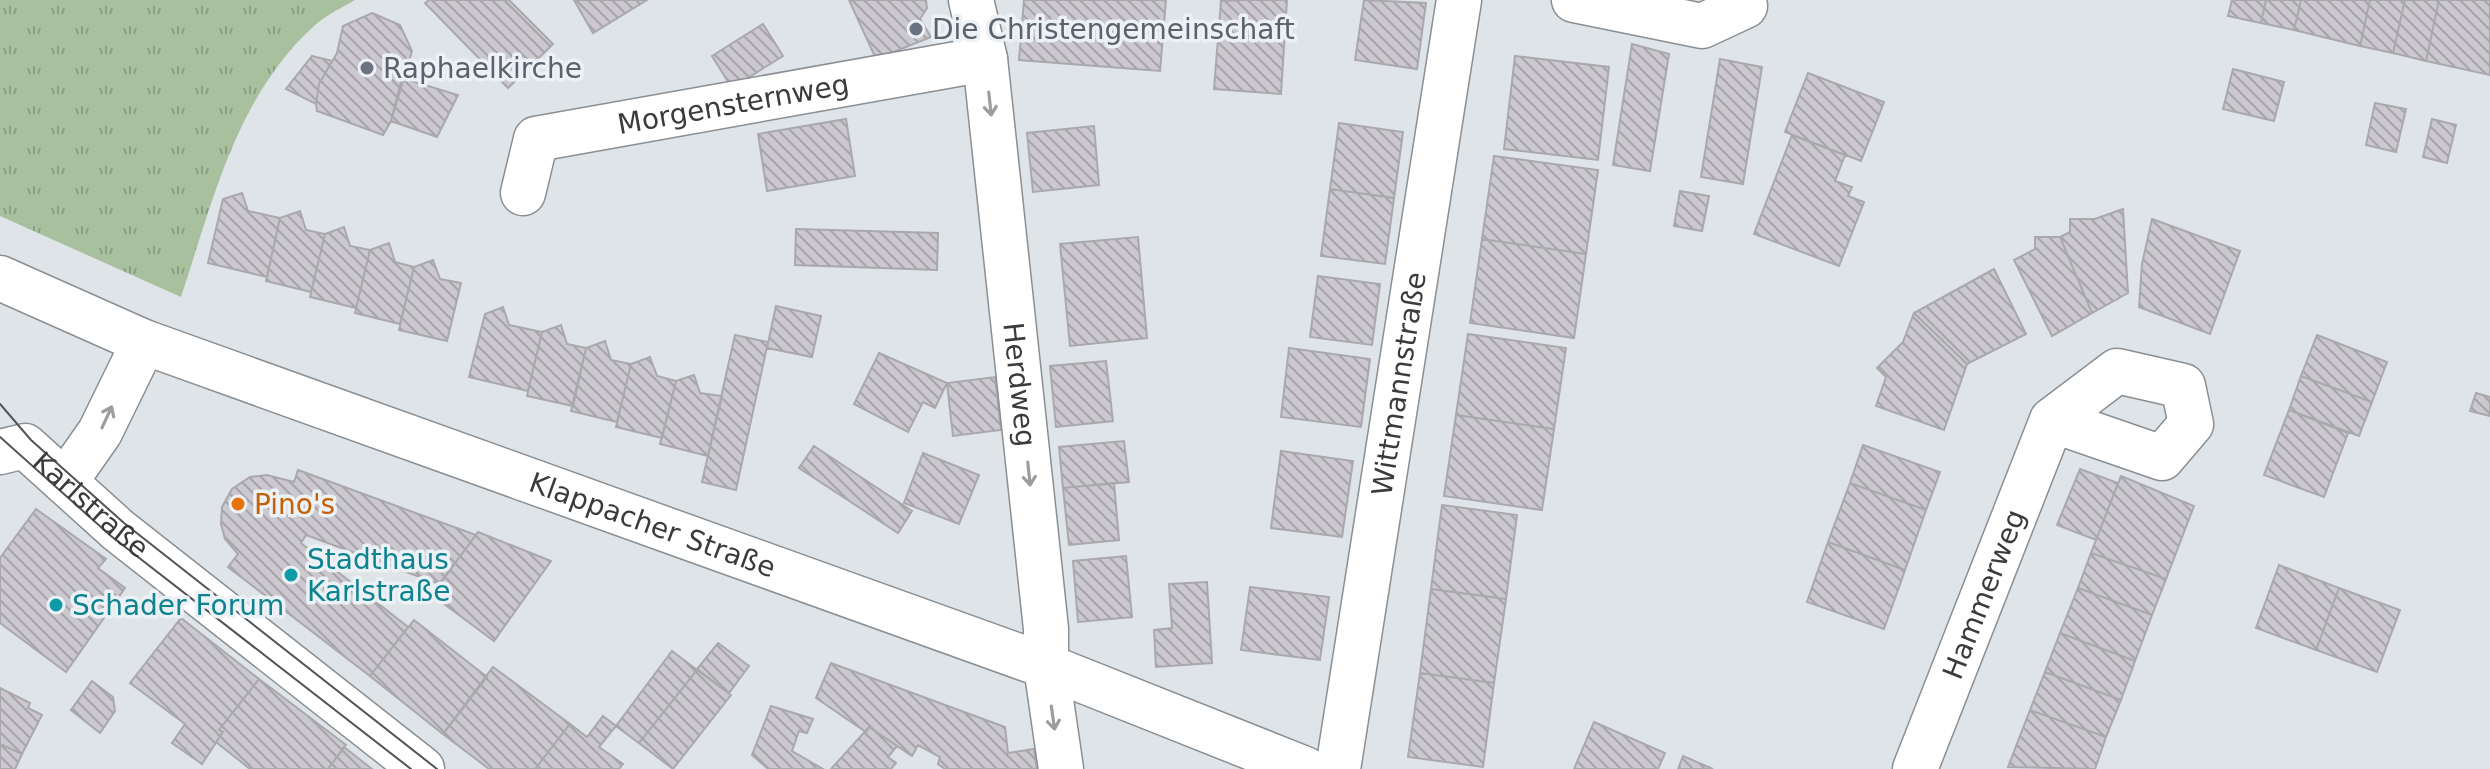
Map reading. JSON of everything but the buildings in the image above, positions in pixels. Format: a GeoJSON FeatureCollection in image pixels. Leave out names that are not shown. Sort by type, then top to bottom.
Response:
{"type":"FeatureCollection","features":[{"type":"Feature","properties":{"kind":"street","name":"Herdweg"},"geometry":{"type":"LineString","coordinates":[[971,0],[985,59],[1046,629],[1046,666],[1061,769]]}},
{"type":"Feature","properties":{"kind":"street","name":"Wittmannstraße"},"geometry":{"type":"LineString","coordinates":[[1338,769],[1459,0]]}},
{"type":"Feature","properties":{"kind":"street"},"geometry":{"type":"LineString","coordinates":[[1574,0],[1702,26],[1745,6]]}},
{"type":"Feature","properties":{"kind":"street","name":"Morgensternweg"},"geometry":{"type":"LineString","coordinates":[[523,193],[536,139],[985,59]]}},
{"type":"Feature","properties":{"kind":"street","name":"Klappacher Straße"},"geometry":{"type":"LineString","coordinates":[[0,278],[144,342],[1046,666],[1305,769]]}},
{"type":"Feature","properties":{"kind":"street"},"geometry":{"type":"LineString","coordinates":[[65,482],[100,432],[144,342]]}},
{"type":"Feature","properties":{"kind":"street","name":"Hammerweg"},"geometry":{"type":"LineString","coordinates":[[1915,769],[2052,420]]}},
{"type":"Feature","properties":{"kind":"street","name":"Karlstraße"},"geometry":{"type":"LineString","coordinates":[[12,449],[65,482],[118,530],[422,769]]}},
{"type":"Feature","properties":{"kind":"green space"},"geometry":{"type":"Polygon","coordinates":[[[0,0],[355,0],[314,26],[287,54],[265,85],[230,152],[181,297],[0,216],[0,0]]]}},
{"type":"Feature","properties":{"kind":"tram line"},"geometry":{"type":"LineString","coordinates":[[0,404],[31,440],[124,523],[437,769]]}},
{"type":"Feature","properties":{"kind":"tram line"},"geometry":{"type":"LineString","coordinates":[[0,437],[111,536],[411,769]]}},
{"type":"Feature","properties":{"kind":"place","name":"Die Christengemeinschaft"},"geometry":{"type":"Point","coordinates":[916,29]}},
{"type":"Feature","properties":{"kind":"place","name":"Raphaelkirche"},"geometry":{"type":"Point","coordinates":[367,68]}},
{"type":"Feature","properties":{"kind":"place","name":"Pino's"},"geometry":{"type":"Point","coordinates":[238,504]}},
{"type":"Feature","properties":{"kind":"place","name":"Stadthaus Karlstraße"},"geometry":{"type":"Point","coordinates":[291,575]}},
{"type":"Feature","properties":{"kind":"place","name":"Schader Forum"},"geometry":{"type":"Point","coordinates":[56,605]}}]}
